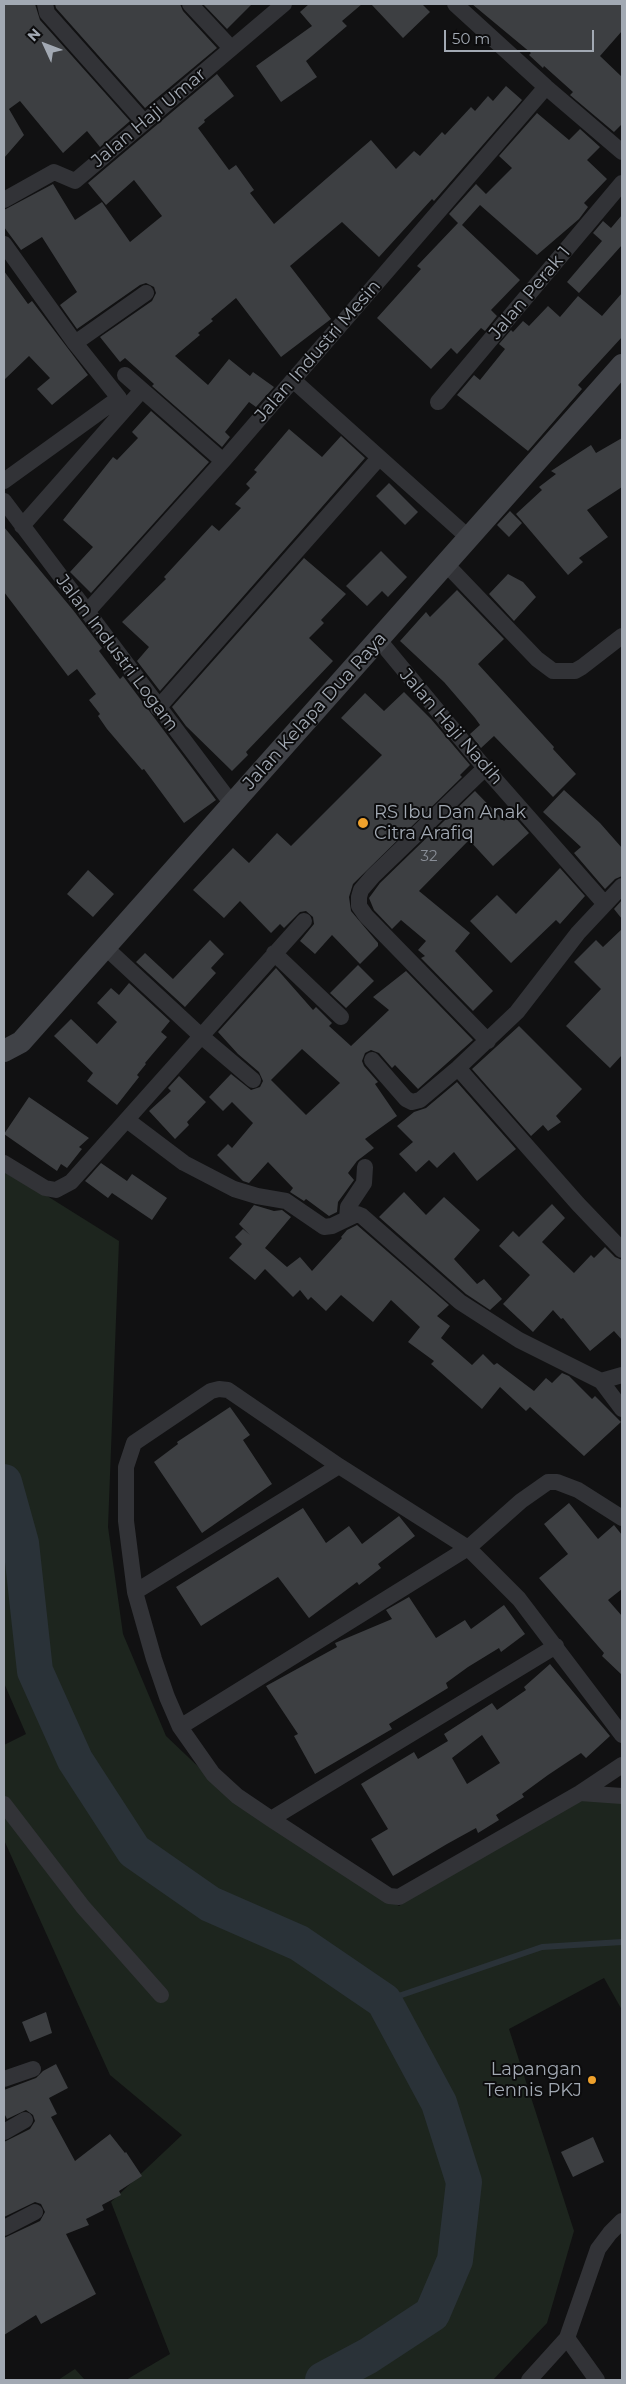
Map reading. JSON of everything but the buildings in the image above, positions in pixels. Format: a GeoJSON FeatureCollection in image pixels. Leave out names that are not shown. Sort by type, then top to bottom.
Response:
{"type":"FeatureCollection","features":[{"type":"Feature","properties":{"kind":"main road","name":"Jalan Kelapa Dua Raya"},"geometry":{"type":"LineString","coordinates":[[4,1050],[20,1042],[622,365]]}},
{"type":"Feature","properties":{"kind":"street"},"geometry":{"type":"LineString","coordinates":[[46,4],[47,13],[144,122]]}},
{"type":"Feature","properties":{"kind":"street"},"geometry":{"type":"LineString","coordinates":[[190,4],[231,48]]}},
{"type":"Feature","properties":{"kind":"street","name":"Jalan Haji Umar"},"geometry":{"type":"LineString","coordinates":[[4,200],[54,172],[75,181],[284,4]]}},
{"type":"Feature","properties":{"kind":"street"},"geometry":{"type":"LineString","coordinates":[[455,4],[546,87],[622,152]]}},
{"type":"Feature","properties":{"kind":"street","name":"Jalan Industri Mesin"},"geometry":{"type":"LineString","coordinates":[[87,612],[223,461],[546,87]]}},
{"type":"Feature","properties":{"kind":"street","name":"Jalan Perak 1"},"geometry":{"type":"LineString","coordinates":[[438,402],[622,183]]}},
{"type":"Feature","properties":{"kind":"street"},"geometry":{"type":"LineString","coordinates":[[4,244],[75,344],[119,398],[4,481]]}},
{"type":"Feature","properties":{"kind":"street"},"geometry":{"type":"LineString","coordinates":[[75,344],[146,293]]}},
{"type":"Feature","properties":{"kind":"street"},"geometry":{"type":"LineString","coordinates":[[125,375],[223,461]]}},
{"type":"Feature","properties":{"kind":"street"},"geometry":{"type":"LineString","coordinates":[[293,380],[469,538]]}},
{"type":"Feature","properties":{"kind":"street"},"geometry":{"type":"LineString","coordinates":[[22,526],[142,390]]}},
{"type":"Feature","properties":{"kind":"street"},"geometry":{"type":"LineString","coordinates":[[158,708],[379,458]]}},
{"type":"Feature","properties":{"kind":"street","name":"Jalan Industri Logam"},"geometry":{"type":"LineString","coordinates":[[4,501],[232,804]]}},
{"type":"Feature","properties":{"kind":"street"},"geometry":{"type":"LineString","coordinates":[[446,564],[537,659],[553,671],[575,671],[622,636]]}},
{"type":"Feature","properties":{"kind":"street","name":"Jalan Haji Nadih"},"geometry":{"type":"LineString","coordinates":[[379,640],[485,768],[604,903]]}},
{"type":"Feature","properties":{"kind":"street"},"geometry":{"type":"LineString","coordinates":[[485,768],[372,876],[360,890],[359,906],[366,916],[488,1041]]}},
{"type":"Feature","properties":{"kind":"street"},"geometry":{"type":"LineString","coordinates":[[372,1060],[412,1102],[420,1100],[488,1041],[517,1012],[604,903],[622,886]]}},
{"type":"Feature","properties":{"kind":"street"},"geometry":{"type":"LineString","coordinates":[[4,1163],[45,1188],[56,1190],[71,1182],[200,1035],[304,921]]}},
{"type":"Feature","properties":{"kind":"street"},"geometry":{"type":"LineString","coordinates":[[105,947],[200,1035],[253,1080]]}},
{"type":"Feature","properties":{"kind":"street"},"geometry":{"type":"LineString","coordinates":[[274,953],[341,1017]]}},
{"type":"Feature","properties":{"kind":"street"},"geometry":{"type":"LineString","coordinates":[[458,1068],[578,1204],[622,1250]]}},
{"type":"Feature","properties":{"kind":"street"},"geometry":{"type":"LineString","coordinates":[[127,1120],[184,1162],[234,1188],[257,1196],[286,1201],[324,1227],[357,1214],[362,1216],[460,1302],[496,1327],[601,1381],[622,1409]]}},
{"type":"Feature","properties":{"kind":"street"},"geometry":{"type":"LineString","coordinates":[[347,1218],[348,1207],[364,1183],[365,1168]]}},
{"type":"Feature","properties":{"kind":"street"},"geometry":{"type":"LineString","coordinates":[[601,1381],[622,1376]]}},
{"type":"Feature","properties":{"kind":"street"},"geometry":{"type":"LineString","coordinates":[[622,1735],[519,1599],[468,1548],[339,1466],[228,1390],[219,1389],[211,1391],[134,1443],[126,1466],[126,1521],[135,1592],[154,1660],[180,1727],[213,1774],[237,1796],[271,1819],[389,1896],[398,1897],[580,1793],[622,1765]]}},
{"type":"Feature","properties":{"kind":"street"},"geometry":{"type":"LineString","coordinates":[[135,1592],[339,1466]]}},
{"type":"Feature","properties":{"kind":"street"},"geometry":{"type":"LineString","coordinates":[[180,1727],[468,1548],[521,1501],[548,1482],[557,1482],[578,1490],[622,1518]]}},
{"type":"Feature","properties":{"kind":"street"},"geometry":{"type":"LineString","coordinates":[[271,1819],[556,1646]]}},
{"type":"Feature","properties":{"kind":"street"},"geometry":{"type":"LineString","coordinates":[[580,1793],[622,1796]]}},
{"type":"Feature","properties":{"kind":"street"},"geometry":{"type":"LineString","coordinates":[[4,1804],[83,1907],[161,1995]]}},
{"type":"Feature","properties":{"kind":"street"},"geometry":{"type":"LineString","coordinates":[[4,2079],[33,2070]]}},
{"type":"Feature","properties":{"kind":"street"},"geometry":{"type":"LineString","coordinates":[[4,2132],[25,2120]]}},
{"type":"Feature","properties":{"kind":"street"},"geometry":{"type":"LineString","coordinates":[[4,2228],[36,2212]]}},
{"type":"Feature","properties":{"kind":"street"},"geometry":{"type":"LineString","coordinates":[[529,2380],[567,2338],[598,2248],[622,2221]]}},
{"type":"Feature","properties":{"kind":"street"},"geometry":{"type":"LineString","coordinates":[[567,2338],[596,2380]]}},
{"type":"Feature","properties":{"kind":"shaded area"},"geometry":{"type":"Polygon","coordinates":[[[4,1169],[119,1241],[108,1527],[123,1634],[166,1736],[227,1794],[399,1906],[557,1800],[622,1798],[622,2010],[604,1978],[509,2029],[574,2231],[547,2323],[493,2380],[126,2380],[170,2354],[111,2202],[182,2135],[110,2075],[4,1840],[4,1745],[26,1734],[4,1683],[4,1498],[6,1497],[4,1491],[4,1169]]]}},
{"type":"Feature","properties":{"kind":"shaded area"},"geometry":{"type":"Polygon","coordinates":[[[75,2369],[85,2380],[58,2380],[75,2369]]]}},
{"type":"Feature","properties":{"kind":"waterway"},"geometry":{"type":"LineString","coordinates":[[4,1482],[21,1543],[35,1671],[75,1760],[134,1851],[210,1904],[299,1943],[384,2001],[439,2103],[464,2182],[455,2260],[432,2314],[368,2356],[323,2380]]}},
{"type":"Feature","properties":{"kind":"waterway"},"geometry":{"type":"LineString","coordinates":[[384,2001],[542,1947],[622,1942]]}},
{"type":"Feature","properties":{"kind":"place","name":"RS Ibu Dan Anak Citra Arafiq"},"geometry":{"type":"Point","coordinates":[363,823]}},
{"type":"Feature","properties":{"kind":"place","name":"Lapangan Tennis PKJ"},"geometry":{"type":"Point","coordinates":[592,2080]}}]}
